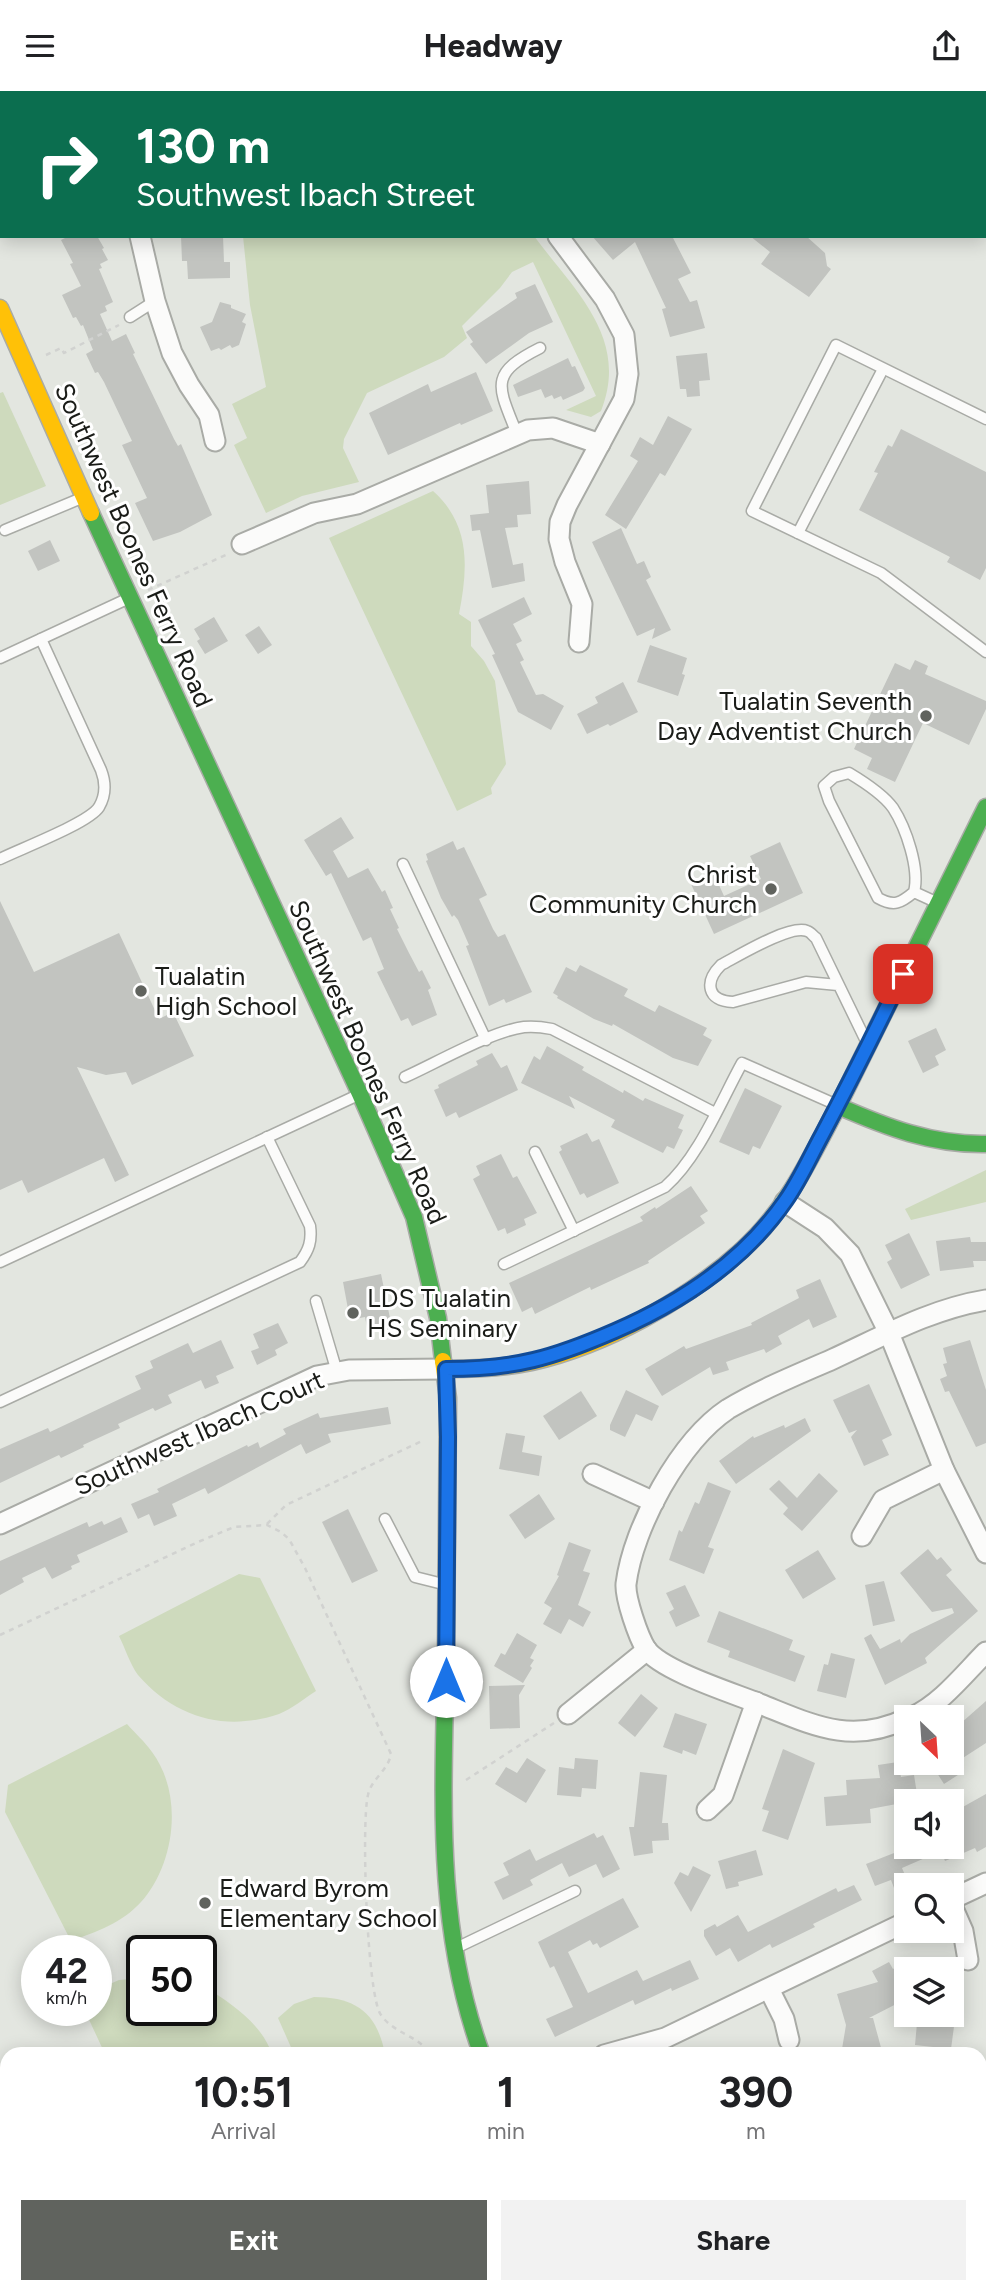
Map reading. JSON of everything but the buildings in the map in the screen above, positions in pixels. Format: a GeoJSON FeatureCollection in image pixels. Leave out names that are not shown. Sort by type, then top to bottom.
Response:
{"type":"FeatureCollection","features":[{"type":"Feature","properties":{"kind":"main road","name":"Southwest Boones Ferry Road"},"geometry":{"type":"LineString","coordinates":[[0,308],[129,598],[360,1094],[410,1207],[422,1244],[446,1369],[447,1899],[452,1950],[465,2008],[479,2047]]}},
{"type":"Feature","properties":{"kind":"main road"},"geometry":{"type":"LineString","coordinates":[[446,1369],[480,1369],[562,1353],[652,1315],[697,1288],[727,1265],[785,1202],[838,1106],[986,807]]}},
{"type":"Feature","properties":{"kind":"main road"},"geometry":{"type":"LineString","coordinates":[[838,1106],[902,1133],[936,1142],[963,1146],[986,1144]]}},
{"type":"Feature","properties":{"kind":"street"},"geometry":{"type":"LineString","coordinates":[[140,238],[155,301],[173,353],[189,385],[209,415],[215,441]]}},
{"type":"Feature","properties":{"kind":"street"},"geometry":{"type":"LineString","coordinates":[[559,238],[605,299],[624,335],[628,374],[624,399],[560,522],[559,538],[565,562],[582,604],[579,642]]}},
{"type":"Feature","properties":{"kind":"street"},"geometry":{"type":"LineString","coordinates":[[242,544],[314,513],[356,503],[517,434],[554,428],[600,444]]}},
{"type":"Feature","properties":{"kind":"street"},"geometry":{"type":"LineString","coordinates":[[785,1202],[825,1228],[850,1254],[889,1333],[944,1470],[986,1553]]}},
{"type":"Feature","properties":{"kind":"street"},"geometry":{"type":"LineString","coordinates":[[894,1725],[848,1733],[817,1726],[676,1671],[647,1650],[632,1616],[626,1586],[637,1543],[654,1502],[695,1437],[728,1410],[923,1317],[958,1305],[986,1300]]}},
{"type":"Feature","properties":{"kind":"street","name":"Southwest Ibach Court"},"geometry":{"type":"LineString","coordinates":[[0,1524],[303,1381],[337,1372],[446,1369]]}},
{"type":"Feature","properties":{"kind":"street"},"geometry":{"type":"LineString","coordinates":[[862,1536],[883,1500],[944,1470]]}},
{"type":"Feature","properties":{"kind":"street"},"geometry":{"type":"LineString","coordinates":[[593,1474],[654,1502]]}},
{"type":"Feature","properties":{"kind":"street"},"geometry":{"type":"LineString","coordinates":[[568,1714],[647,1650]]}},
{"type":"Feature","properties":{"kind":"street"},"geometry":{"type":"LineString","coordinates":[[930,1705],[986,1652]]}},
{"type":"Feature","properties":{"kind":"street"},"geometry":{"type":"LineString","coordinates":[[707,1810],[723,1795],[756,1702]]}},
{"type":"Feature","properties":{"kind":"street"},"geometry":{"type":"LineString","coordinates":[[964,1893],[986,1883]]}},
{"type":"Feature","properties":{"kind":"street"},"geometry":{"type":"LineString","coordinates":[[633,2047],[665,2038],[894,1928]]}},
{"type":"Feature","properties":{"kind":"street"},"geometry":{"type":"LineString","coordinates":[[964,1931],[968,1960]]}},
{"type":"Feature","properties":{"kind":"street"},"geometry":{"type":"LineString","coordinates":[[769,1989],[784,2019],[789,2040]]}},
{"type":"Feature","properties":{"kind":"lane"},"geometry":{"type":"LineString","coordinates":[[130,317],[155,301]]}},
{"type":"Feature","properties":{"kind":"lane"},"geometry":{"type":"LineString","coordinates":[[986,419],[836,345],[752,511],[881,573],[986,652]]}},
{"type":"Feature","properties":{"kind":"lane"},"geometry":{"type":"LineString","coordinates":[[517,434],[501,384],[506,371],[515,360],[540,348]]}},
{"type":"Feature","properties":{"kind":"lane"},"geometry":{"type":"LineString","coordinates":[[798,533],[883,369]]}},
{"type":"Feature","properties":{"kind":"lane"},"geometry":{"type":"LineString","coordinates":[[5,530],[84,497]]}},
{"type":"Feature","properties":{"kind":"lane"},"geometry":{"type":"LineString","coordinates":[[0,658],[129,598]]}},
{"type":"Feature","properties":{"kind":"lane"},"geometry":{"type":"LineString","coordinates":[[0,859],[81,821],[97,810],[106,782],[41,639]]}},
{"type":"Feature","properties":{"kind":"lane"},"geometry":{"type":"LineString","coordinates":[[849,773],[892,807],[912,857],[917,880],[914,893],[899,904],[878,898],[829,801],[824,786],[834,776],[849,773]]}},
{"type":"Feature","properties":{"kind":"lane"},"geometry":{"type":"LineString","coordinates":[[403,864],[486,1040]]}},
{"type":"Feature","properties":{"kind":"lane"},"geometry":{"type":"LineString","coordinates":[[914,893],[938,903]]}},
{"type":"Feature","properties":{"kind":"lane"},"geometry":{"type":"LineString","coordinates":[[838,985],[806,982],[733,1002],[721,1002],[714,997],[710,986],[714,972],[721,965],[793,930],[807,931],[816,938],[868,1044]]}},
{"type":"Feature","properties":{"kind":"lane"},"geometry":{"type":"LineString","coordinates":[[405,1077],[486,1040],[524,1027],[552,1029],[715,1113]]}},
{"type":"Feature","properties":{"kind":"lane"},"geometry":{"type":"LineString","coordinates":[[504,1264],[665,1187],[683,1170],[742,1063],[838,1106]]}},
{"type":"Feature","properties":{"kind":"lane"},"geometry":{"type":"LineString","coordinates":[[0,1262],[360,1094]]}},
{"type":"Feature","properties":{"kind":"lane"},"geometry":{"type":"LineString","coordinates":[[0,1402],[300,1262],[308,1251],[310,1226],[268,1137]]}},
{"type":"Feature","properties":{"kind":"lane"},"geometry":{"type":"LineString","coordinates":[[535,1152],[574,1231]]}},
{"type":"Feature","properties":{"kind":"lane"},"geometry":{"type":"LineString","coordinates":[[316,1301],[337,1372]]}},
{"type":"Feature","properties":{"kind":"lane"},"geometry":{"type":"LineString","coordinates":[[385,1519],[415,1577],[447,1585]]}},
{"type":"Feature","properties":{"kind":"lane"},"geometry":{"type":"LineString","coordinates":[[452,1950],[575,1891]]}},
{"type":"Feature","properties":{"kind":"path"},"geometry":{"type":"LineString","coordinates":[[61,348],[64,352],[127,321],[130,317]]}},
{"type":"Feature","properties":{"kind":"path"},"geometry":{"type":"LineString","coordinates":[[129,598],[239,549],[242,544]]}},
{"type":"Feature","properties":{"kind":"path"},"geometry":{"type":"LineString","coordinates":[[267,1525],[286,1505],[422,1441],[448,1437]]}},
{"type":"Feature","properties":{"kind":"path"},"geometry":{"type":"LineString","coordinates":[[0,1635],[234,1527],[267,1525],[289,1539],[391,1754],[390,1762],[370,1788],[366,1812],[368,1936],[375,2000],[379,2014],[392,2028],[425,2047]]}},
{"type":"Feature","properties":{"kind":"path"},"geometry":{"type":"LineString","coordinates":[[445,1793],[568,1714]]}},
{"type":"Feature","properties":{"kind":"green space"},"geometry":{"type":"Polygon","coordinates":[[[243,238],[536,238],[593,316],[603,338],[608,360],[608,385],[601,411],[591,417],[566,410],[596,396],[533,262],[512,272],[462,326],[467,338],[444,357],[367,393],[344,439],[343,448],[359,482],[302,496],[266,513],[234,445],[247,438],[232,404],[266,387],[250,305],[243,238]]]}},
{"type":"Feature","properties":{"kind":"green space"},"geometry":{"type":"Polygon","coordinates":[[[3,392],[46,486],[0,505],[0,393],[3,392]]]}},
{"type":"Feature","properties":{"kind":"green space"},"geometry":{"type":"Polygon","coordinates":[[[433,491],[454,518],[460,533],[465,564],[459,614],[471,622],[471,646],[484,661],[495,681],[506,764],[491,788],[492,794],[457,811],[329,538],[433,491]]]}},
{"type":"Feature","properties":{"kind":"green space"},"geometry":{"type":"Polygon","coordinates":[[[986,1170],[986,1202],[911,1220],[905,1209],[986,1170]]]}},
{"type":"Feature","properties":{"kind":"green space"},"geometry":{"type":"Polygon","coordinates":[[[239,1574],[260,1578],[316,1691],[279,1714],[240,1722],[221,1721],[185,1711],[153,1690],[135,1671],[119,1636],[239,1574]]]}},
{"type":"Feature","properties":{"kind":"green space"},"geometry":{"type":"Polygon","coordinates":[[[127,1724],[152,1752],[162,1769],[172,1808],[168,1849],[162,1869],[141,1902],[126,1916],[108,1926],[87,1935],[68,1935],[5,1812],[8,1785],[127,1724]]]}},
{"type":"Feature","properties":{"kind":"green space"},"geometry":{"type":"Polygon","coordinates":[[[126,1979],[126,2026],[217,2026],[217,1995],[253,2024],[269,2047],[102,2047],[92,2026],[112,2026],[112,1983],[126,1979]]]}},
{"type":"Feature","properties":{"kind":"green space"},"geometry":{"type":"Polygon","coordinates":[[[314,1997],[353,2004],[370,2018],[383,2047],[291,2047],[278,2018],[294,2004],[314,1997]]]}},
{"type":"Feature","properties":{"kind":"traffic: fast"},"geometry":{"type":"LineString","coordinates":[[91,513],[360,1094],[414,1217],[438,1318],[443,1361]]}},
{"type":"Feature","properties":{"kind":"traffic: fast"},"geometry":{"type":"LineString","coordinates":[[838,1106],[986,807]]}},
{"type":"Feature","properties":{"kind":"traffic: fast"},"geometry":{"type":"LineString","coordinates":[[741,1251],[785,1201],[838,1106],[928,1138],[986,1144]]}},
{"type":"Feature","properties":{"kind":"traffic: fast"},"geometry":{"type":"LineString","coordinates":[[446,1647],[444,1802],[449,1904],[455,1954],[466,2005],[479,2047]]}},
{"type":"Feature","properties":{"kind":"traffic: slow"},"geometry":{"type":"LineString","coordinates":[[0,308],[91,513]]}},
{"type":"Feature","properties":{"kind":"traffic: slow"},"geometry":{"type":"LineString","coordinates":[[446,1369],[521,1364],[588,1345],[670,1304],[741,1251]]}},
{"type":"Feature","properties":{"kind":"traffic: slow"},"geometry":{"type":"LineString","coordinates":[[443,1361],[448,1398],[446,1647]]}},
{"type":"Feature","properties":{"kind":"place","name":"Tualatin Seventh Day Adventist Church"},"geometry":{"type":"Point","coordinates":[926,716]}},
{"type":"Feature","properties":{"kind":"place","name":"Christ Community Church"},"geometry":{"type":"Point","coordinates":[771,889]}},
{"type":"Feature","properties":{"kind":"place","name":"Tualatin High School"},"geometry":{"type":"Point","coordinates":[141,991]}},
{"type":"Feature","properties":{"kind":"place","name":"LDS Tualatin HS Seminary"},"geometry":{"type":"Point","coordinates":[353,1313]}},
{"type":"Feature","properties":{"kind":"place","name":"Edward Byrom Elementary School"},"geometry":{"type":"Point","coordinates":[205,1903]}},
{"type":"Feature","properties":{"kind":"route"},"geometry":{"type":"LineString","coordinates":[[446,1681],[446,1369],[480,1369],[521,1364],[562,1353],[652,1315],[697,1288],[727,1265],[771,1219],[798,1181],[903,974]]}}]}
